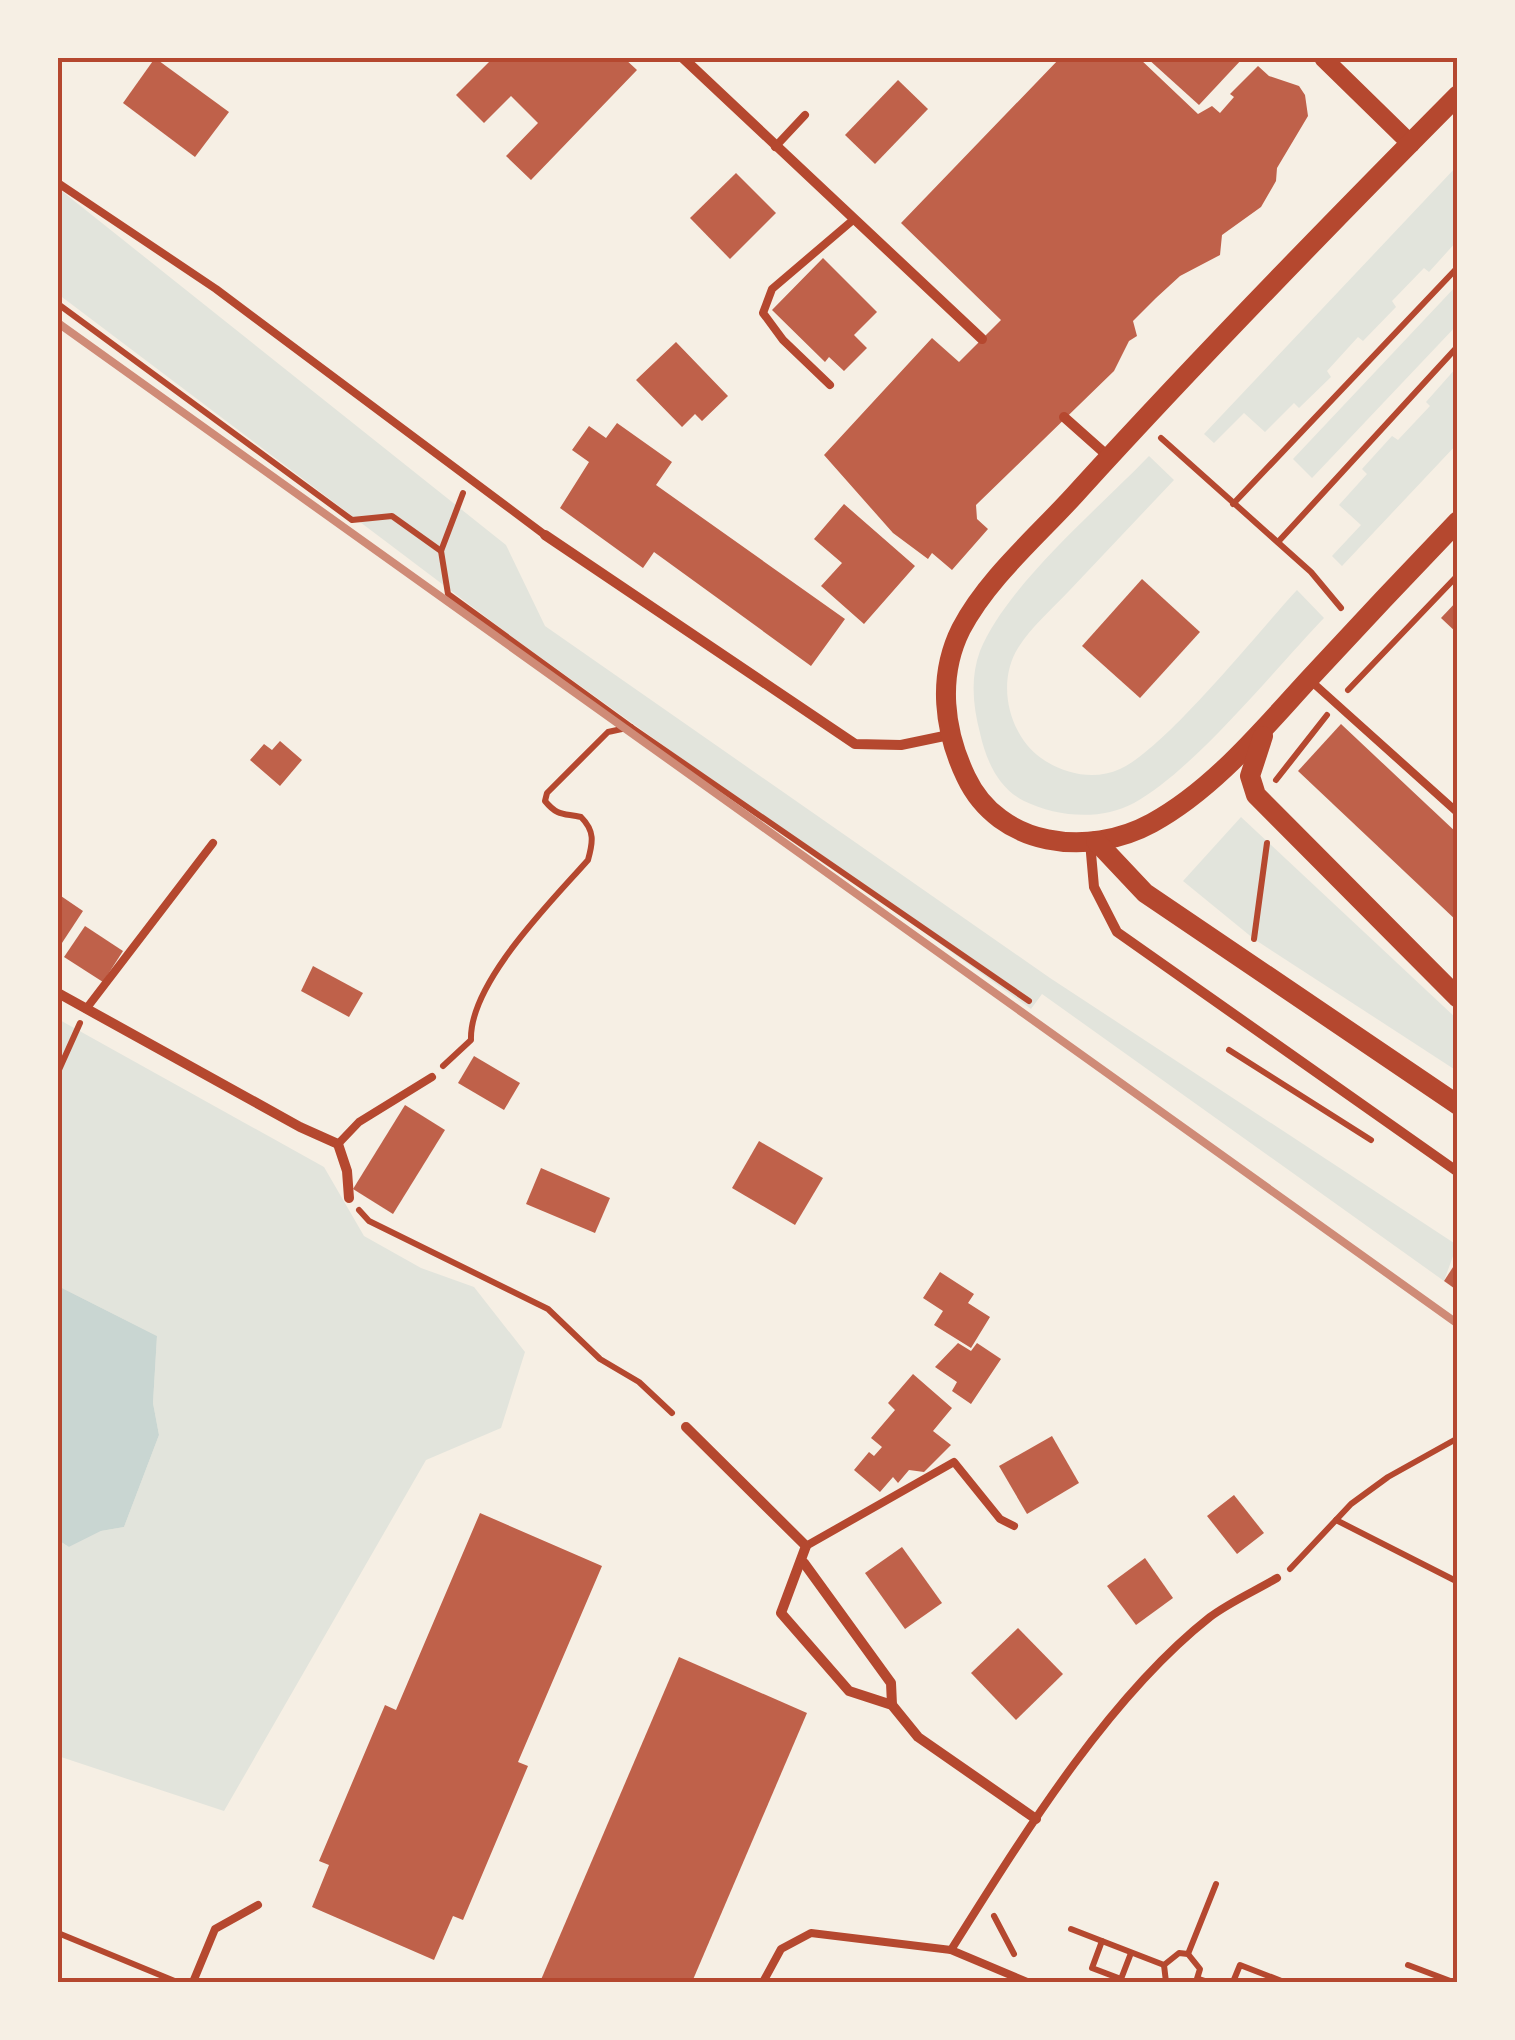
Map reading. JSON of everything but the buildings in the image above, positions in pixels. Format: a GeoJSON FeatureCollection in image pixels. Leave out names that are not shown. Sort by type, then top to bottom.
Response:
{"type":"FeatureCollection","features":[{"type":"Feature","properties":{"kind":"main road"},"geometry":{"type":"LineString","coordinates":[[1458,95],[1109,457],[979,601],[960,631],[948,664],[948,735],[971,788],[990,813],[1032,836],[1072,844],[1152,823],[1228,764],[1458,521]]}},
{"type":"Feature","properties":{"kind":"main road"},"geometry":{"type":"LineString","coordinates":[[1270,722],[1254,756],[1250,776],[1256,795],[1458,998]]}},
{"type":"Feature","properties":{"kind":"main road"},"geometry":{"type":"LineString","coordinates":[[1093,841],[1145,893],[1458,1105]]}},
{"type":"Feature","properties":{"kind":"street"},"geometry":{"type":"LineString","coordinates":[[683,58],[982,339]]}},
{"type":"Feature","properties":{"kind":"street"},"geometry":{"type":"LineString","coordinates":[[1324,58],[1411,144]]}},
{"type":"Feature","properties":{"kind":"street"},"geometry":{"type":"LineString","coordinates":[[1064,417],[1109,457]]}},
{"type":"Feature","properties":{"kind":"street"},"geometry":{"type":"LineString","coordinates":[[546,536],[855,744],[901,745],[948,735]]}},
{"type":"Feature","properties":{"kind":"street"},"geometry":{"type":"LineString","coordinates":[[1093,841],[1094,887],[1117,932],[1458,1172]]}},
{"type":"Feature","properties":{"kind":"street"},"geometry":{"type":"LineString","coordinates":[[58,993],[284,1119],[338,1144],[347,1171],[348,1198]]}},
{"type":"Feature","properties":{"kind":"street"},"geometry":{"type":"LineString","coordinates":[[686,1427],[806,1546],[804,1562],[781,1613],[848,1691],[892,1705],[918,1737],[1036,1819]]}},
{"type":"Feature","properties":{"kind":"street"},"geometry":{"type":"LineString","coordinates":[[804,1562],[891,1683],[892,1705]]}},
{"type":"Feature","properties":{"kind":"lane"},"geometry":{"type":"LineString","coordinates":[[775,147],[806,115]]}},
{"type":"Feature","properties":{"kind":"lane"},"geometry":{"type":"LineString","coordinates":[[58,184],[216,289],[546,536]]}},
{"type":"Feature","properties":{"kind":"lane"},"geometry":{"type":"LineString","coordinates":[[830,385],[783,340],[763,312],[772,289],[853,220]]}},
{"type":"Feature","properties":{"kind":"lane"},"geometry":{"type":"LineString","coordinates":[[1309,679],[1458,813]]}},
{"type":"Feature","properties":{"kind":"lane"},"geometry":{"type":"LineString","coordinates":[[86,1008],[213,842]]}},
{"type":"Feature","properties":{"kind":"lane"},"geometry":{"type":"LineString","coordinates":[[338,1144],[359,1122],[432,1078]]}},
{"type":"Feature","properties":{"kind":"lane"},"geometry":{"type":"LineString","coordinates":[[806,1546],[954,1462],[1000,1519],[1014,1526]]}},
{"type":"Feature","properties":{"kind":"lane"},"geometry":{"type":"LineString","coordinates":[[952,1950],[1036,1819],[1156,1664],[1212,1616],[1276,1578]]}},
{"type":"Feature","properties":{"kind":"lane"},"geometry":{"type":"LineString","coordinates":[[192,1982],[215,1929],[258,1905]]}},
{"type":"Feature","properties":{"kind":"lane"},"geometry":{"type":"LineString","coordinates":[[763,1982],[781,1949],[812,1933],[952,1950],[1027,1982]]}},
{"type":"Feature","properties":{"kind":"path"},"geometry":{"type":"LineString","coordinates":[[1233,504],[1458,267]]}},
{"type":"Feature","properties":{"kind":"path"},"geometry":{"type":"LineString","coordinates":[[58,304],[352,520],[392,516],[441,550]]}},
{"type":"Feature","properties":{"kind":"path"},"geometry":{"type":"LineString","coordinates":[[1278,542],[1458,346]]}},
{"type":"Feature","properties":{"kind":"path"},"geometry":{"type":"LineString","coordinates":[[1160,438],[1312,572],[1342,610]]}},
{"type":"Feature","properties":{"kind":"path"},"geometry":{"type":"LineString","coordinates":[[469,478],[441,550],[448,594],[631,726],[1029,1001]]}},
{"type":"Feature","properties":{"kind":"path"},"geometry":{"type":"LineString","coordinates":[[1273,782],[1337,702],[1458,575]]}},
{"type":"Feature","properties":{"kind":"path"},"geometry":{"type":"LineString","coordinates":[[432,1078],[465,1049],[471,1040],[470,1025],[502,964],[588,860],[593,842],[590,826],[581,817],[562,817],[553,811],[545,802],[547,794],[608,732],[631,726]]}},
{"type":"Feature","properties":{"kind":"path"},"geometry":{"type":"LineString","coordinates":[[1254,939],[1267,843]]}},
{"type":"Feature","properties":{"kind":"path"},"geometry":{"type":"LineString","coordinates":[[58,1072],[86,1008]]}},
{"type":"Feature","properties":{"kind":"path"},"geometry":{"type":"LineString","coordinates":[[1228,1050],[1374,1142]]}},
{"type":"Feature","properties":{"kind":"path"},"geometry":{"type":"LineString","coordinates":[[348,1198],[369,1221],[548,1309],[600,1359],[640,1382],[686,1427]]}},
{"type":"Feature","properties":{"kind":"path"},"geometry":{"type":"LineString","coordinates":[[1276,1578],[1298,1563],[1336,1520],[1388,1477],[1458,1438]]}},
{"type":"Feature","properties":{"kind":"path"},"geometry":{"type":"LineString","coordinates":[[1336,1520],[1458,1582]]}},
{"type":"Feature","properties":{"kind":"path"},"geometry":{"type":"LineString","coordinates":[[1188,1954],[1216,1884]]}},
{"type":"Feature","properties":{"kind":"path"},"geometry":{"type":"LineString","coordinates":[[984,1897],[1017,1960]]}},
{"type":"Feature","properties":{"kind":"path"},"geometry":{"type":"LineString","coordinates":[[1071,1928],[1164,1965]]}},
{"type":"Feature","properties":{"kind":"path"},"geometry":{"type":"LineString","coordinates":[[58,1932],[178,1982]]}},
{"type":"Feature","properties":{"kind":"path"},"geometry":{"type":"LineString","coordinates":[[1102,1941],[1092,1968],[1121,1979],[1132,1952]]}},
{"type":"Feature","properties":{"kind":"path"},"geometry":{"type":"LineString","coordinates":[[1164,1965],[1178,1954],[1188,1954]]}},
{"type":"Feature","properties":{"kind":"path"},"geometry":{"type":"LineString","coordinates":[[1188,1954],[1200,1969],[1197,1981],[1208,1982]]}},
{"type":"Feature","properties":{"kind":"path"},"geometry":{"type":"LineString","coordinates":[[1408,1964],[1453,1982]]}},
{"type":"Feature","properties":{"kind":"path"},"geometry":{"type":"LineString","coordinates":[[1164,1965],[1166,1982]]}},
{"type":"Feature","properties":{"kind":"path"},"geometry":{"type":"LineString","coordinates":[[1233,1982],[1240,1965],[1268,1980],[1284,1982]]}},
{"type":"Feature","properties":{"kind":"shaded area"},"geometry":{"type":"Polygon","coordinates":[[[1457,166],[1457,241],[1429,272],[1424,268],[1392,301],[1396,307],[1363,341],[1358,337],[1327,371],[1331,377],[1299,408],[1294,403],[1265,432],[1244,413],[1214,443],[1204,434],[1457,166]]]}},
{"type":"Feature","properties":{"kind":"shaded area"},"geometry":{"type":"Polygon","coordinates":[[[58,188],[506,545],[545,626],[1050,978],[1457,1245],[1444,1281],[1042,994],[1031,1009],[515,639],[58,294],[58,188]]]}},
{"type":"Feature","properties":{"kind":"shaded area"},"geometry":{"type":"Polygon","coordinates":[[[1457,285],[1457,325],[1312,478],[1293,459],[1457,285]]]}},
{"type":"Feature","properties":{"kind":"shaded area"},"geometry":{"type":"Polygon","coordinates":[[[1457,367],[1457,444],[1342,566],[1332,556],[1361,525],[1339,505],[1367,474],[1362,469],[1392,436],[1398,440],[1430,406],[1426,402],[1457,367]]]}},
{"type":"Feature","properties":{"kind":"shaded area"},"geometry":{"type":"Polygon","coordinates":[[[1149,456],[1174,480],[1035,625],[1011,662],[1009,708],[1030,748],[1050,764],[1069,772],[1100,775],[1120,769],[1186,714],[1297,590],[1324,618],[1233,718],[1157,788],[1108,813],[1050,811],[1007,789],[990,763],[974,702],[977,661],[1010,600],[1080,523],[1149,456]]]}},
{"type":"Feature","properties":{"kind":"shaded area"},"geometry":{"type":"Polygon","coordinates":[[[1241,817],[1457,1019],[1457,1071],[1254,939],[1183,881],[1241,817]]]}},
{"type":"Feature","properties":{"kind":"shaded area"},"geometry":{"type":"Polygon","coordinates":[[[58,1019],[324,1167],[364,1236],[421,1268],[474,1287],[525,1352],[501,1428],[426,1460],[224,1811],[58,1756],[58,1540],[69,1547],[101,1531],[124,1527],[159,1435],[153,1403],[157,1336],[58,1286],[58,1019]]]}},
{"type":"Feature","properties":{"kind":"shaded area"},"geometry":{"type":"Polygon","coordinates":[[[58,1286],[157,1336],[153,1403],[159,1435],[124,1527],[101,1531],[69,1547],[58,1540],[58,1286]]]}},
{"type":"Feature","properties":{"kind":"railway"},"geometry":{"type":"LineString","coordinates":[[58,323],[1458,1324]]}}]}
